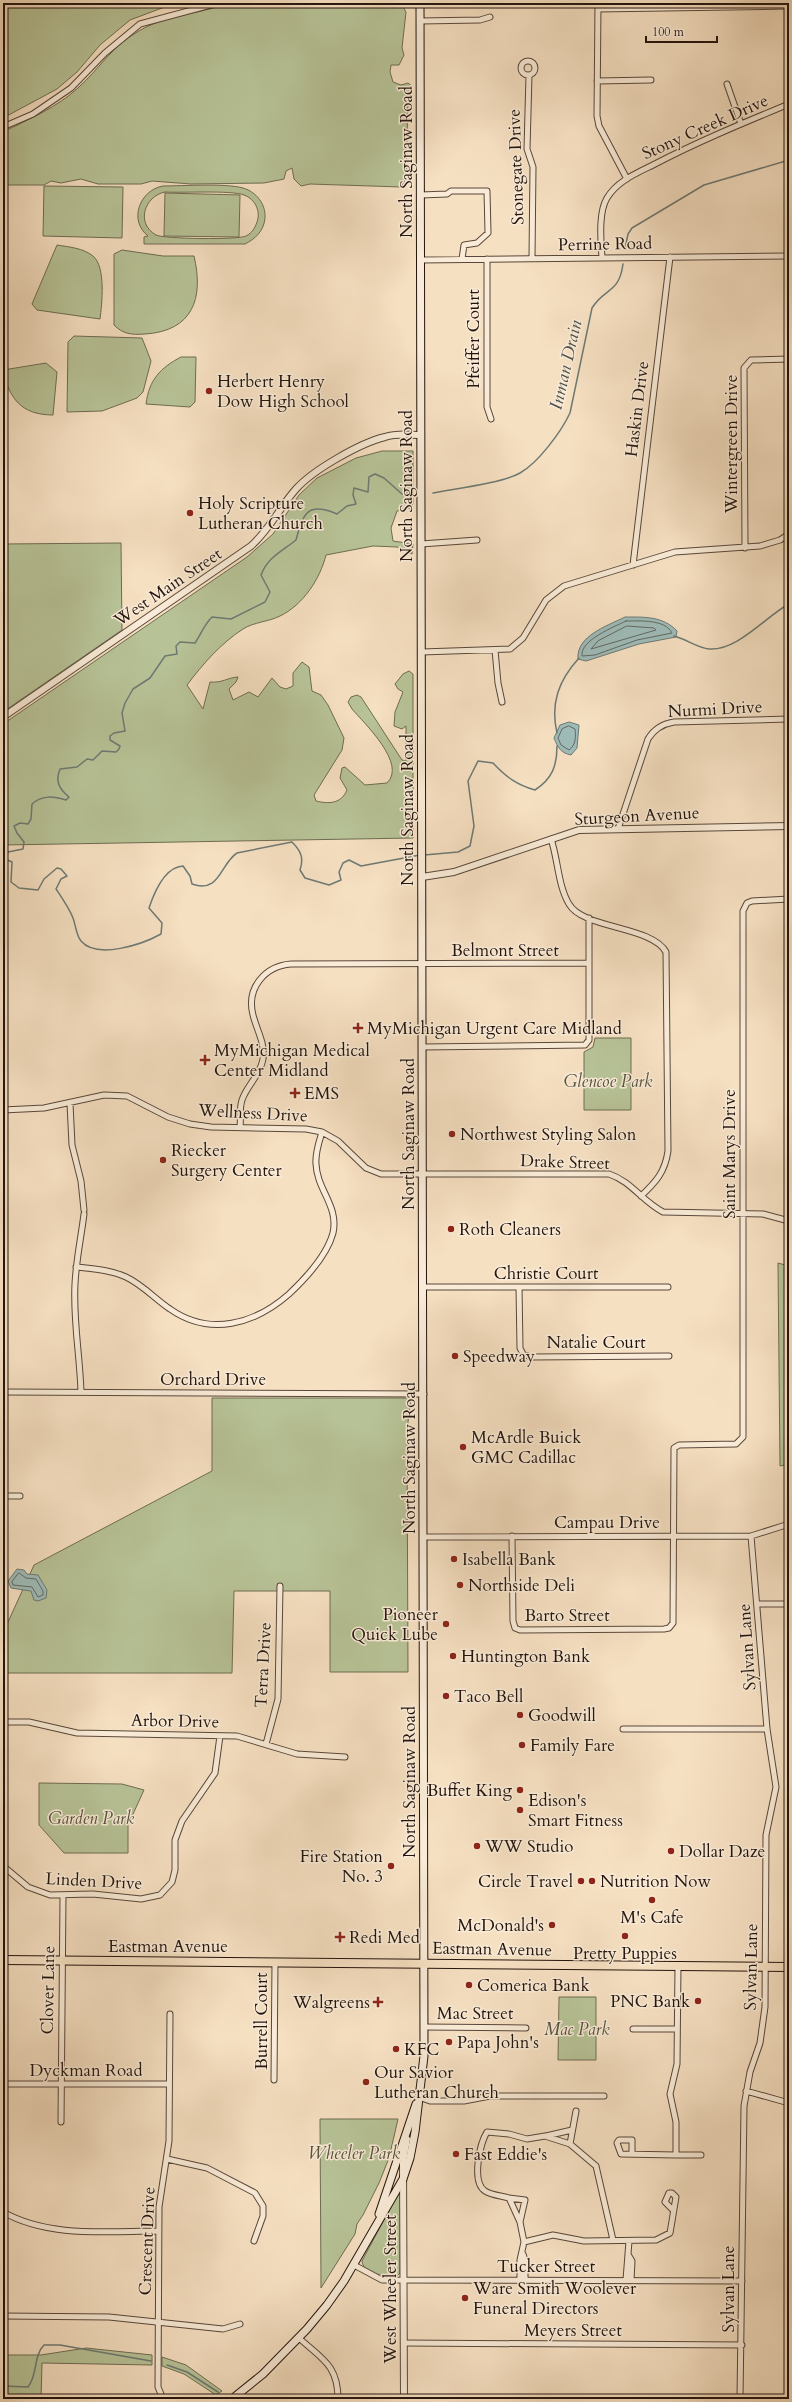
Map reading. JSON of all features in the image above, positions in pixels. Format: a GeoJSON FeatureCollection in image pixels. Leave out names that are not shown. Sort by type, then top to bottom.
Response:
{"type":"FeatureCollection","features":[{"type":"Feature","properties":{"kind":"main road","name":"North Saginaw Road"},"geometry":{"type":"LineString","coordinates":[[232,2399],[263,2374],[299,2338],[330,2300],[354,2265],[377,2222],[404,2179],[410,2158],[423,2070],[425,1963],[420,3]]}},
{"type":"Feature","properties":{"kind":"main road","name":"Eastman Avenue"},"geometry":{"type":"LineString","coordinates":[[3,1960],[789,1967]]}},
{"type":"Feature","properties":{"kind":"main road","name":"North Saginaw Road"},"geometry":{"type":"LineString","coordinates":[[377,2222],[409,2120],[419,2097]]}},
{"type":"Feature","properties":{"kind":"street"},"geometry":{"type":"LineString","coordinates":[[3,128],[33,114],[71,88],[105,53],[140,24],[218,3]]}},
{"type":"Feature","properties":{"kind":"street"},"geometry":{"type":"LineString","coordinates":[[598,3],[597,81],[599,126],[627,179]]}},
{"type":"Feature","properties":{"kind":"street"},"geometry":{"type":"LineString","coordinates":[[598,9],[789,6]]}},
{"type":"Feature","properties":{"kind":"street"},"geometry":{"type":"LineString","coordinates":[[420,21],[480,20],[490,17]]}},
{"type":"Feature","properties":{"kind":"street","name":"Stonegate Drive"},"geometry":{"type":"LineString","coordinates":[[529,75],[527,149],[533,168],[532,258]]}},
{"type":"Feature","properties":{"kind":"street"},"geometry":{"type":"LineString","coordinates":[[597,81],[651,80]]}},
{"type":"Feature","properties":{"kind":"street"},"geometry":{"type":"LineString","coordinates":[[727,84],[741,124]]}},
{"type":"Feature","properties":{"kind":"street","name":"Stony Creek Drive"},"geometry":{"type":"LineString","coordinates":[[602,258],[602,212],[606,199],[612,190],[627,179],[704,138],[789,104]]}},
{"type":"Feature","properties":{"kind":"street"},"geometry":{"type":"LineString","coordinates":[[421,195],[447,194],[450,191],[487,191],[488,233],[477,243],[464,245],[462,259]]}},
{"type":"Feature","properties":{"kind":"street","name":"Perrine Road"},"geometry":{"type":"LineString","coordinates":[[421,260],[789,256]]}},
{"type":"Feature","properties":{"kind":"street","name":"Haskin Drive"},"geometry":{"type":"LineString","coordinates":[[633,565],[670,257]]}},
{"type":"Feature","properties":{"kind":"street","name":"Pfeiffer Court"},"geometry":{"type":"LineString","coordinates":[[486,259],[486,407],[491,418]]}},
{"type":"Feature","properties":{"kind":"street","name":"Wintergreen Drive"},"geometry":{"type":"LineString","coordinates":[[745,548],[744,368],[751,360],[789,358]]}},
{"type":"Feature","properties":{"kind":"street","name":"West Main Street"},"geometry":{"type":"LineString","coordinates":[[3,717],[251,546],[272,524],[295,490],[318,470],[378,439],[392,435],[421,435]]}},
{"type":"Feature","properties":{"kind":"street"},"geometry":{"type":"LineString","coordinates":[[422,652],[495,650],[515,647],[523,638],[546,600],[564,586],[675,552],[708,548],[745,548],[769,544],[789,534]]}},
{"type":"Feature","properties":{"kind":"street"},"geometry":{"type":"LineString","coordinates":[[422,544],[477,540]]}},
{"type":"Feature","properties":{"kind":"street"},"geometry":{"type":"LineString","coordinates":[[495,650],[498,684],[502,702]]}},
{"type":"Feature","properties":{"kind":"street","name":"Nurmi Drive"},"geometry":{"type":"LineString","coordinates":[[618,829],[648,740],[658,728],[665,724],[674,722],[789,719]]}},
{"type":"Feature","properties":{"kind":"street","name":"Sturgeon Avenue"},"geometry":{"type":"LineString","coordinates":[[422,877],[454,872],[579,830],[789,826]]}},
{"type":"Feature","properties":{"kind":"street"},"geometry":{"type":"LineString","coordinates":[[551,839],[568,904],[579,914],[658,942],[663,946],[668,960],[668,1151],[666,1166],[658,1179],[641,1196]]}},
{"type":"Feature","properties":{"kind":"street","name":"Saint Marys Drive"},"geometry":{"type":"LineString","coordinates":[[672,1536],[674,1448],[679,1445],[736,1444],[741,1442],[744,1431],[743,911],[747,903],[752,901],[789,899]]}},
{"type":"Feature","properties":{"kind":"street"},"geometry":{"type":"LineString","coordinates":[[422,1047],[585,1045],[589,1040],[589,918]]}},
{"type":"Feature","properties":{"kind":"street","name":"Belmont Street"},"geometry":{"type":"LineString","coordinates":[[240,1128],[242,1100],[258,1075],[262,1061],[262,1041],[252,1014],[251,1002],[254,989],[264,974],[272,969],[291,964],[588,963]]}},
{"type":"Feature","properties":{"kind":"street","name":"Wellness Drive"},"geometry":{"type":"LineString","coordinates":[[3,1110],[44,1108],[70,1104],[104,1095],[120,1095],[135,1098],[168,1117],[205,1127],[306,1129],[322,1132],[338,1141],[362,1165],[374,1172],[389,1175],[423,1175]]}},
{"type":"Feature","properties":{"kind":"street"},"geometry":{"type":"LineString","coordinates":[[70,1104],[72,1145],[81,1181],[84,1212],[76,1267],[75,1331],[81,1392]]}},
{"type":"Feature","properties":{"kind":"street"},"geometry":{"type":"LineString","coordinates":[[76,1267],[101,1270],[126,1277],[175,1312],[194,1321],[225,1325],[258,1316],[279,1302],[298,1284],[325,1251],[331,1240],[334,1226],[333,1211],[318,1176],[316,1164],[322,1132]]}},
{"type":"Feature","properties":{"kind":"street","name":"Drake Street"},"geometry":{"type":"LineString","coordinates":[[423,1175],[609,1174],[624,1181],[663,1212],[743,1213],[774,1215],[789,1220]]}},
{"type":"Feature","properties":{"kind":"street","name":"Christie Court"},"geometry":{"type":"LineString","coordinates":[[423,1287],[668,1287]]}},
{"type":"Feature","properties":{"kind":"street","name":"Natalie Court"},"geometry":{"type":"LineString","coordinates":[[519,1287],[520,1348],[523,1354],[532,1357],[669,1356]]}},
{"type":"Feature","properties":{"kind":"street","name":"Orchard Drive"},"geometry":{"type":"LineString","coordinates":[[3,1392],[424,1394]]}},
{"type":"Feature","properties":{"kind":"street"},"geometry":{"type":"LineString","coordinates":[[3,1496],[20,1496]]}},
{"type":"Feature","properties":{"kind":"street","name":"Campau Drive"},"geometry":{"type":"LineString","coordinates":[[424,1536],[751,1536],[789,1524]]}},
{"type":"Feature","properties":{"kind":"street","name":"Barto Street"},"geometry":{"type":"LineString","coordinates":[[512,1536],[513,1621],[515,1628],[520,1630],[669,1628],[673,1623],[672,1536]]}},
{"type":"Feature","properties":{"kind":"street","name":"Sylvan Lane"},"geometry":{"type":"LineString","coordinates":[[740,2399],[746,2091],[763,2027],[766,1966],[766,1834],[776,1787],[768,1729],[759,1604],[751,1536]]}},
{"type":"Feature","properties":{"kind":"street","name":"Terra Drive"},"geometry":{"type":"LineString","coordinates":[[266,1744],[278,1699],[280,1586]]}},
{"type":"Feature","properties":{"kind":"street"},"geometry":{"type":"LineString","coordinates":[[759,1604],[789,1604]]}},
{"type":"Feature","properties":{"kind":"street","name":"Arbor Drive"},"geometry":{"type":"LineString","coordinates":[[3,1722],[29,1722],[77,1733],[237,1736],[312,1756],[345,1757]]}},
{"type":"Feature","properties":{"kind":"street"},"geometry":{"type":"LineString","coordinates":[[623,1729],[768,1729]]}},
{"type":"Feature","properties":{"kind":"street","name":"Linden Drive"},"geometry":{"type":"LineString","coordinates":[[3,1866],[28,1887],[50,1895],[63,1896],[93,1894],[147,1898],[160,1895],[172,1882],[175,1870],[175,1840],[187,1813],[215,1773],[220,1736]]}},
{"type":"Feature","properties":{"kind":"street","name":"Clover Lane"},"geometry":{"type":"LineString","coordinates":[[61,2122],[63,1896]]}},
{"type":"Feature","properties":{"kind":"street","name":"Burrell Court"},"geometry":{"type":"LineString","coordinates":[[274,2080],[275,1962]]}},
{"type":"Feature","properties":{"kind":"street"},"geometry":{"type":"LineString","coordinates":[[676,2155],[676,2122],[670,2094],[677,2064],[678,1966]]}},
{"type":"Feature","properties":{"kind":"street","name":"Crescent Drive"},"geometry":{"type":"LineString","coordinates":[[163,2399],[158,2387],[159,2207],[169,2140],[170,2014]]}},
{"type":"Feature","properties":{"kind":"street","name":"Mac Street"},"geometry":{"type":"LineString","coordinates":[[425,2027],[526,2028]]}},
{"type":"Feature","properties":{"kind":"street"},"geometry":{"type":"LineString","coordinates":[[633,2029],[677,2030]]}},
{"type":"Feature","properties":{"kind":"street","name":"Dyckman Road"},"geometry":{"type":"LineString","coordinates":[[3,2084],[169,2084]]}},
{"type":"Feature","properties":{"kind":"street"},"geometry":{"type":"LineString","coordinates":[[746,2091],[789,2103]]}},
{"type":"Feature","properties":{"kind":"street"},"geometry":{"type":"LineString","coordinates":[[419,2097],[430,2101],[464,2101],[490,2096],[604,2096]]}},
{"type":"Feature","properties":{"kind":"street"},"geometry":{"type":"LineString","coordinates":[[570,2144],[576,2111]]}},
{"type":"Feature","properties":{"kind":"street"},"geometry":{"type":"LineString","coordinates":[[520,2222],[525,2200],[509,2198],[484,2191],[480,2185],[478,2153],[482,2140],[487,2132],[510,2134],[526,2139],[572,2130]]}},
{"type":"Feature","properties":{"kind":"street"},"geometry":{"type":"LineString","coordinates":[[546,2136],[570,2144],[596,2166],[613,2240]]}},
{"type":"Feature","properties":{"kind":"street"},"geometry":{"type":"LineString","coordinates":[[632,2154],[701,2155]]}},
{"type":"Feature","properties":{"kind":"street"},"geometry":{"type":"LineString","coordinates":[[166,2159],[207,2168],[255,2193],[263,2206],[263,2216],[254,2241]]}},
{"type":"Feature","properties":{"kind":"street","name":"West Wheeler Street"},"geometry":{"type":"LineString","coordinates":[[404,2179],[404,2399]]}},
{"type":"Feature","properties":{"kind":"street"},"geometry":{"type":"LineString","coordinates":[[509,2198],[520,2222],[524,2242],[523,2254],[520,2260],[522,2280]]}},
{"type":"Feature","properties":{"kind":"street"},"geometry":{"type":"LineString","coordinates":[[524,2242],[553,2235],[584,2241],[656,2240],[670,2233],[672,2209]]}},
{"type":"Feature","properties":{"kind":"street"},"geometry":{"type":"LineString","coordinates":[[3,2212],[20,2222],[47,2229],[159,2231]]}},
{"type":"Feature","properties":{"kind":"street"},"geometry":{"type":"LineString","coordinates":[[628,2280],[626,2261],[629,2256],[630,2241]]}},
{"type":"Feature","properties":{"kind":"street","name":"Tucker Street"},"geometry":{"type":"LineString","coordinates":[[354,2265],[375,2278],[405,2280],[742,2281]]}},
{"type":"Feature","properties":{"kind":"street"},"geometry":{"type":"LineString","coordinates":[[3,2316],[109,2317],[223,2329],[240,2324]]}},
{"type":"Feature","properties":{"kind":"street"},"geometry":{"type":"LineString","coordinates":[[299,2338],[331,2368],[337,2382],[338,2399]]}},
{"type":"Feature","properties":{"kind":"street","name":"Meyers Street"},"geometry":{"type":"LineString","coordinates":[[404,2343],[742,2345]]}},
{"type":"Feature","properties":{"kind":"green space"},"geometry":{"type":"Polygon","coordinates":[[[3,3],[189,3],[170,5],[130,20],[100,45],[77,72],[57,89],[3,118],[3,3]]]}},
{"type":"Feature","properties":{"kind":"green space"},"geometry":{"type":"Polygon","coordinates":[[[229,3],[401,3],[406,12],[402,48],[404,55],[399,65],[391,65],[390,72],[393,82],[401,85],[408,83],[412,86],[408,97],[406,179],[401,187],[310,184],[301,186],[294,179],[292,168],[286,171],[284,179],[264,183],[191,184],[152,181],[141,184],[98,184],[81,179],[61,183],[51,181],[44,185],[3,185],[3,132],[62,101],[86,80],[119,45],[134,34],[168,19],[229,3]]]}},
{"type":"Feature","properties":{"kind":"green space"},"geometry":{"type":"Polygon","coordinates":[[[204,185],[235,186],[243,188],[248,190],[260,200],[265,213],[263,227],[252,240],[245,244],[144,244],[144,237],[148,236],[142,229],[139,222],[139,206],[148,193],[163,186],[204,185]],[[165,192],[152,199],[145,210],[144,217],[146,224],[156,235],[186,238],[246,236],[253,230],[258,218],[258,210],[254,202],[248,197],[238,193],[165,192]]]}},
{"type":"Feature","properties":{"kind":"green space"},"geometry":{"type":"Polygon","coordinates":[[[44,186],[123,187],[122,238],[43,236],[44,186]]]}},
{"type":"Feature","properties":{"kind":"green space"},"geometry":{"type":"Polygon","coordinates":[[[165,193],[240,195],[239,237],[164,236],[165,193]]]}},
{"type":"Feature","properties":{"kind":"green space"},"geometry":{"type":"Polygon","coordinates":[[[57,245],[85,251],[93,256],[97,261],[100,268],[102,286],[100,319],[37,310],[32,304],[57,245]]]}},
{"type":"Feature","properties":{"kind":"green space"},"geometry":{"type":"Polygon","coordinates":[[[122,250],[163,256],[194,256],[197,271],[196,298],[191,310],[184,319],[161,332],[145,334],[128,333],[114,325],[114,254],[122,250]]]}},
{"type":"Feature","properties":{"kind":"green space"},"geometry":{"type":"Polygon","coordinates":[[[74,336],[142,338],[151,361],[143,392],[137,398],[102,411],[67,412],[68,342],[74,336]]]}},
{"type":"Feature","properties":{"kind":"green space"},"geometry":{"type":"Polygon","coordinates":[[[181,357],[196,357],[195,402],[190,407],[146,404],[153,381],[161,370],[181,357]]]}},
{"type":"Feature","properties":{"kind":"green space"},"geometry":{"type":"Polygon","coordinates":[[[46,363],[57,372],[53,415],[33,412],[18,403],[9,389],[3,370],[46,363]]]}},
{"type":"Feature","properties":{"kind":"green space"},"geometry":{"type":"Polygon","coordinates":[[[382,451],[413,451],[413,503],[410,508],[397,511],[391,528],[393,541],[413,544],[412,554],[397,547],[373,546],[326,555],[320,573],[315,582],[296,605],[280,616],[271,620],[256,623],[243,629],[212,655],[187,685],[203,709],[210,682],[218,682],[238,677],[236,682],[229,689],[233,700],[249,692],[258,697],[272,678],[280,687],[286,689],[293,686],[293,673],[302,662],[309,667],[312,691],[321,695],[328,705],[344,738],[342,750],[314,795],[316,801],[330,803],[341,798],[347,790],[340,778],[342,768],[345,767],[365,785],[387,783],[392,775],[392,766],[388,755],[382,744],[352,709],[348,702],[351,697],[357,695],[361,697],[402,760],[406,761],[406,726],[402,729],[394,726],[395,712],[403,692],[398,689],[395,684],[403,674],[409,671],[413,674],[413,838],[3,845],[3,724],[247,557],[273,534],[299,495],[317,478],[356,458],[382,451]]]}},
{"type":"Feature","properties":{"kind":"green space"},"geometry":{"type":"Polygon","coordinates":[[[121,543],[122,630],[3,712],[3,544],[121,543]]]}},
{"type":"Feature","properties":{"kind":"green space","name":"Glencoe Park"},"geometry":{"type":"Polygon","coordinates":[[[595,1038],[631,1038],[631,1110],[584,1110],[584,1052],[593,1047],[595,1038]]]}},
{"type":"Feature","properties":{"kind":"green space"},"geometry":{"type":"Polygon","coordinates":[[[778,1263],[789,1266],[789,1464],[780,1466],[778,1263]]]}},
{"type":"Feature","properties":{"kind":"green space"},"geometry":{"type":"Polygon","coordinates":[[[212,1398],[411,1398],[407,1430],[408,1672],[330,1672],[330,1591],[234,1591],[232,1673],[3,1673],[3,1633],[34,1565],[212,1471],[212,1398]]]}},
{"type":"Feature","properties":{"kind":"green space","name":"Garden Park"},"geometry":{"type":"Polygon","coordinates":[[[39,1783],[122,1784],[144,1790],[128,1825],[128,1853],[64,1853],[39,1825],[39,1783]]]}},
{"type":"Feature","properties":{"kind":"green space","name":"Mac Park"},"geometry":{"type":"Polygon","coordinates":[[[559,1997],[596,1997],[596,2060],[558,2060],[559,1997]]]}},
{"type":"Feature","properties":{"kind":"green space","name":"Wheeler Park"},"geometry":{"type":"Polygon","coordinates":[[[320,2119],[398,2119],[389,2158],[379,2183],[357,2224],[355,2234],[321,2288],[320,2119]]]}},
{"type":"Feature","properties":{"kind":"green space"},"geometry":{"type":"Polygon","coordinates":[[[401,2188],[400,2273],[397,2276],[376,2274],[367,2270],[362,2261],[401,2188]]]}},
{"type":"Feature","properties":{"kind":"green space"},"geometry":{"type":"Polygon","coordinates":[[[86,2348],[152,2355],[152,2365],[42,2363],[41,2399],[3,2399],[3,2355],[41,2355],[86,2348]]]}},
{"type":"Feature","properties":{"kind":"green space"},"geometry":{"type":"Polygon","coordinates":[[[162,2357],[186,2365],[222,2391],[216,2395],[184,2374],[162,2366],[162,2357]]]}},
{"type":"Feature","properties":{"kind":"water"},"geometry":{"type":"Polygon","coordinates":[[[625,617],[646,617],[666,622],[677,631],[676,637],[639,644],[586,661],[578,659],[582,644],[587,638],[602,628],[625,617]]]}},
{"type":"Feature","properties":{"kind":"water"},"geometry":{"type":"Polygon","coordinates":[[[569,722],[579,725],[577,748],[571,755],[560,750],[554,738],[560,725],[569,722]]]}},
{"type":"Feature","properties":{"kind":"water"},"geometry":{"type":"Polygon","coordinates":[[[17,1569],[24,1570],[27,1574],[38,1575],[47,1590],[46,1598],[38,1601],[34,1600],[31,1591],[11,1588],[8,1581],[17,1569]]]}},
{"type":"Feature","properties":{"kind":"waterway","name":"Inman Drain"},"geometry":{"type":"LineString","coordinates":[[625,249],[628,234],[632,228],[704,185],[789,160]]}},
{"type":"Feature","properties":{"kind":"waterway","name":"Inman Drain"},"geometry":{"type":"LineString","coordinates":[[433,493],[490,483],[512,477],[527,468],[541,455],[561,429],[570,413],[592,308],[602,296],[615,286],[621,274],[623,264]]}},
{"type":"Feature","properties":{"kind":"waterway","name":"Inman Drain"},"geometry":{"type":"LineString","coordinates":[[6,858],[8,852],[23,849],[24,842],[14,826],[20,823],[28,824],[31,819],[32,804],[40,799],[48,797],[66,800],[69,797],[60,788],[58,781],[60,769],[77,767],[87,759],[93,760],[102,751],[116,752],[119,749],[120,746],[110,740],[110,736],[114,733],[125,731],[122,713],[125,703],[133,689],[150,678],[165,656],[177,654],[176,646],[180,642],[195,643],[212,617],[231,619],[265,602],[270,592],[261,575],[271,559],[296,540],[301,523],[308,512],[319,509],[337,514],[347,506],[356,504],[353,495],[354,488],[368,492],[369,477],[375,474],[384,478],[402,494],[412,492]]}},
{"type":"Feature","properties":{"kind":"waterway"},"geometry":{"type":"LineString","coordinates":[[674,636],[705,648],[720,648],[741,639],[780,609],[789,604]]}},
{"type":"Feature","properties":{"kind":"waterway"},"geometry":{"type":"LineString","coordinates":[[557,733],[555,712],[558,692],[561,683],[579,658]]}},
{"type":"Feature","properties":{"kind":"waterway"},"geometry":{"type":"LineString","coordinates":[[424,855],[458,852],[470,846],[474,826],[468,781],[478,761],[493,763],[512,780],[535,790],[546,781],[555,766],[557,746]]}},
{"type":"Feature","properties":{"kind":"waterway"},"geometry":{"type":"LineString","coordinates":[[3,858],[12,862],[11,882],[19,888],[38,890],[44,879],[57,868],[61,869],[67,876],[61,879],[56,889],[71,914],[79,939],[88,947],[109,950],[132,946],[161,934],[162,923],[149,908],[157,888],[165,876],[176,867],[183,866],[190,876],[192,884],[201,886],[208,885],[219,876],[231,858],[237,853],[292,842],[298,848],[301,855],[302,862],[300,870],[305,878],[329,885],[341,880],[339,872],[343,863],[349,860],[361,866],[420,855]]}},
{"type":"Feature","properties":{"kind":"waterway"},"geometry":{"type":"LineString","coordinates":[[3,2386],[28,2387],[33,2377],[38,2355],[44,2345],[60,2345],[151,2361]]}},
{"type":"Feature","properties":{"kind":"waterway"},"geometry":{"type":"LineString","coordinates":[[167,2365],[187,2372],[218,2392]]}},
{"type":"Feature","properties":{"kind":"place","name":"Herbert Henry Dow High School"},"geometry":{"type":"Point","coordinates":[209,391]}},
{"type":"Feature","properties":{"kind":"place","name":"Holy Scripture Lutheran Church"},"geometry":{"type":"Point","coordinates":[190,513]}},
{"type":"Feature","properties":{"kind":"place","name":"MyMichigan Urgent Care Midland"},"geometry":{"type":"Point","coordinates":[358,1028]}},
{"type":"Feature","properties":{"kind":"place","name":"MyMichigan Medical Center Midland"},"geometry":{"type":"Point","coordinates":[205,1060]}},
{"type":"Feature","properties":{"kind":"place","name":"EMS"},"geometry":{"type":"Point","coordinates":[295,1093]}},
{"type":"Feature","properties":{"kind":"place","name":"Northwest Styling Salon"},"geometry":{"type":"Point","coordinates":[452,1134]}},
{"type":"Feature","properties":{"kind":"place","name":"Riecker Surgery Center"},"geometry":{"type":"Point","coordinates":[163,1160]}},
{"type":"Feature","properties":{"kind":"place","name":"Roth Cleaners"},"geometry":{"type":"Point","coordinates":[451,1229]}},
{"type":"Feature","properties":{"kind":"place","name":"Speedway"},"geometry":{"type":"Point","coordinates":[455,1356]}},
{"type":"Feature","properties":{"kind":"place","name":"McArdle Buick GMC Cadillac"},"geometry":{"type":"Point","coordinates":[463,1447]}},
{"type":"Feature","properties":{"kind":"place","name":"Isabella Bank"},"geometry":{"type":"Point","coordinates":[454,1559]}},
{"type":"Feature","properties":{"kind":"place","name":"Northside Deli"},"geometry":{"type":"Point","coordinates":[460,1585]}},
{"type":"Feature","properties":{"kind":"place","name":"Pioneer Quick Lube"},"geometry":{"type":"Point","coordinates":[446,1624]}},
{"type":"Feature","properties":{"kind":"place","name":"Huntington Bank"},"geometry":{"type":"Point","coordinates":[453,1656]}},
{"type":"Feature","properties":{"kind":"place","name":"Taco Bell"},"geometry":{"type":"Point","coordinates":[446,1696]}},
{"type":"Feature","properties":{"kind":"place","name":"Goodwill"},"geometry":{"type":"Point","coordinates":[520,1715]}},
{"type":"Feature","properties":{"kind":"place","name":"Family Fare"},"geometry":{"type":"Point","coordinates":[522,1745]}},
{"type":"Feature","properties":{"kind":"place","name":"Buffet King"},"geometry":{"type":"Point","coordinates":[520,1790]}},
{"type":"Feature","properties":{"kind":"place","name":"Edison's Smart Fitness"},"geometry":{"type":"Point","coordinates":[520,1810]}},
{"type":"Feature","properties":{"kind":"place","name":"WW Studio"},"geometry":{"type":"Point","coordinates":[477,1846]}},
{"type":"Feature","properties":{"kind":"place","name":"Dollar Daze"},"geometry":{"type":"Point","coordinates":[671,1851]}},
{"type":"Feature","properties":{"kind":"place","name":"Fire Station No. 3"},"geometry":{"type":"Point","coordinates":[391,1866]}},
{"type":"Feature","properties":{"kind":"place","name":"Circle Travel"},"geometry":{"type":"Point","coordinates":[581,1881]}},
{"type":"Feature","properties":{"kind":"place","name":"Nutrition Now"},"geometry":{"type":"Point","coordinates":[592,1881]}},
{"type":"Feature","properties":{"kind":"place","name":"M's Cafe"},"geometry":{"type":"Point","coordinates":[652,1900]}},
{"type":"Feature","properties":{"kind":"place","name":"McDonald's"},"geometry":{"type":"Point","coordinates":[552,1925]}},
{"type":"Feature","properties":{"kind":"place","name":"Pretty Puppies"},"geometry":{"type":"Point","coordinates":[625,1936]}},
{"type":"Feature","properties":{"kind":"place","name":"Redi Med"},"geometry":{"type":"Point","coordinates":[340,1937]}},
{"type":"Feature","properties":{"kind":"place","name":"Comerica Bank"},"geometry":{"type":"Point","coordinates":[469,1985]}},
{"type":"Feature","properties":{"kind":"place","name":"PNC Bank"},"geometry":{"type":"Point","coordinates":[698,2001]}},
{"type":"Feature","properties":{"kind":"place","name":"Walgreens"},"geometry":{"type":"Point","coordinates":[378,2002]}},
{"type":"Feature","properties":{"kind":"place","name":"Papa John's"},"geometry":{"type":"Point","coordinates":[449,2042]}},
{"type":"Feature","properties":{"kind":"place","name":"KFC"},"geometry":{"type":"Point","coordinates":[396,2049]}},
{"type":"Feature","properties":{"kind":"place","name":"Our Savior Lutheran Church"},"geometry":{"type":"Point","coordinates":[366,2082]}},
{"type":"Feature","properties":{"kind":"place","name":"Fast Eddie's"},"geometry":{"type":"Point","coordinates":[456,2154]}},
{"type":"Feature","properties":{"kind":"place","name":"Ware Smith Woolever Funeral Directors"},"geometry":{"type":"Point","coordinates":[465,2298]}}]}
